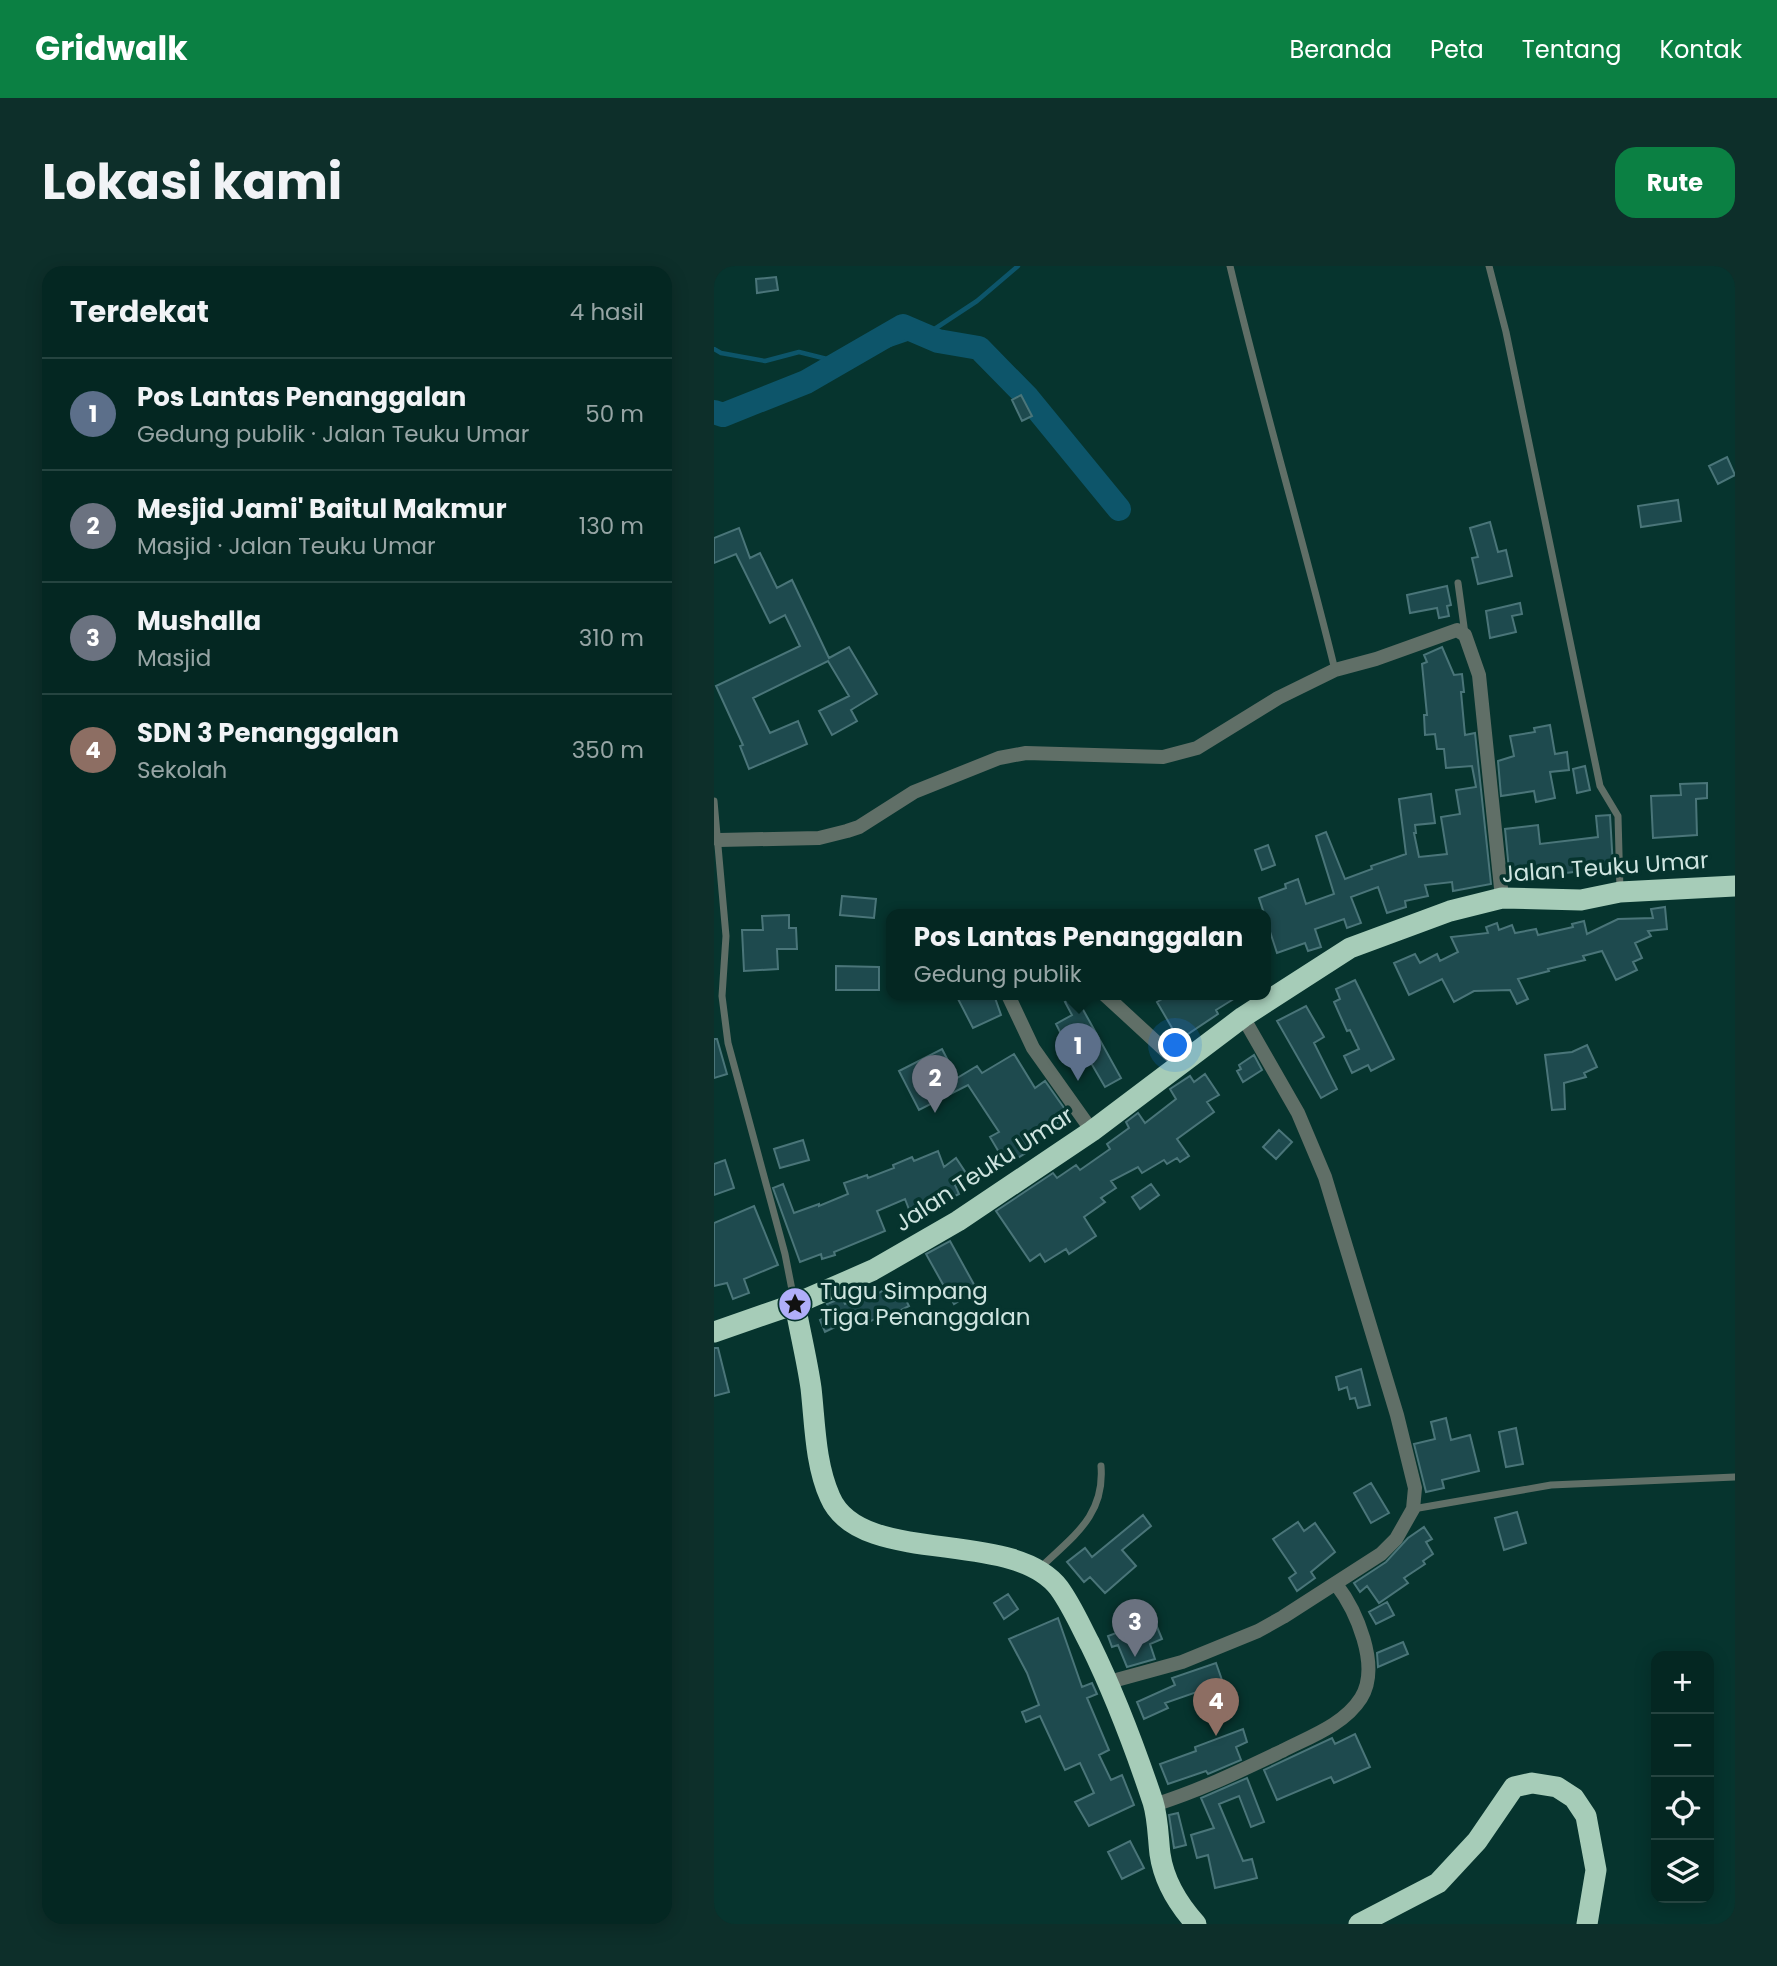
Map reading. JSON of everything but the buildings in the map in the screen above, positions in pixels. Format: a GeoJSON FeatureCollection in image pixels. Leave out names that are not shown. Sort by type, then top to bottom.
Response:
{"type":"FeatureCollection","features":[{"type":"Feature","properties":{"kind":"highway","name":"Jalan Teuku Umar"},"geometry":{"type":"LineString","coordinates":[[1271,999],[1350,948],[1450,911],[1502,898],[1581,900],[1620,892],[1735,886]]}},
{"type":"Feature","properties":{"kind":"highway","name":"Jalan Teuku Umar"},"geometry":{"type":"LineString","coordinates":[[714,1332],[795,1304],[873,1270],[958,1221],[1092,1131],[1269,1000]]}},
{"type":"Feature","properties":{"kind":"highway"},"geometry":{"type":"LineString","coordinates":[[795,1304],[810,1384],[821,1466],[830,1499],[850,1522],[873,1533],[916,1543],[989,1554],[1037,1571],[1056,1585],[1071,1605],[1109,1682],[1154,1805],[1161,1858],[1174,1896],[1196,1924]]}},
{"type":"Feature","properties":{"kind":"highway"},"geometry":{"type":"LineString","coordinates":[[1359,1924],[1438,1883],[1477,1841],[1514,1787],[1532,1783],[1557,1787],[1574,1798],[1586,1816],[1596,1870],[1587,1924]]}},
{"type":"Feature","properties":{"kind":"street"},"geometry":{"type":"LineString","coordinates":[[719,840],[819,838],[847,831],[859,827],[914,792],[999,758],[1026,753],[1164,757],[1197,748],[1278,698],[1335,670],[1457,631],[1465,635],[1479,675],[1502,898]]}},
{"type":"Feature","properties":{"kind":"street"},"geometry":{"type":"LineString","coordinates":[[1010,1000],[1033,1048],[1092,1131]]}},
{"type":"Feature","properties":{"kind":"street"},"geometry":{"type":"LineString","coordinates":[[1110,1000],[1181,1065]]}},
{"type":"Feature","properties":{"kind":"street"},"geometry":{"type":"LineString","coordinates":[[1109,1682],[1182,1662],[1226,1645],[1283,1617],[1389,1547],[1413,1509],[1415,1488],[1397,1415],[1325,1177],[1298,1113],[1243,1017]]}},
{"type":"Feature","properties":{"kind":"street"},"geometry":{"type":"LineString","coordinates":[[1154,1805],[1207,1787],[1242,1771],[1321,1732],[1354,1707],[1362,1696],[1368,1669],[1357,1619],[1350,1602],[1336,1584]]}},
{"type":"Feature","properties":{"kind":"lane"},"geometry":{"type":"LineString","coordinates":[[1230,266],[1252,357],[1306,549],[1335,670]]}},
{"type":"Feature","properties":{"kind":"lane"},"geometry":{"type":"LineString","coordinates":[[1489,266],[1506,332],[1600,786],[1618,816],[1620,892]]}},
{"type":"Feature","properties":{"kind":"lane"},"geometry":{"type":"LineString","coordinates":[[1458,583],[1465,635]]}},
{"type":"Feature","properties":{"kind":"lane"},"geometry":{"type":"LineString","coordinates":[[714,801],[726,936],[722,996],[728,1043],[785,1254],[795,1304]]}},
{"type":"Feature","properties":{"kind":"lane"},"geometry":{"type":"LineString","coordinates":[[1037,1571],[1090,1518],[1102,1489],[1101,1466]]}},
{"type":"Feature","properties":{"kind":"lane"},"geometry":{"type":"LineString","coordinates":[[1413,1509],[1551,1485],[1735,1477]]}},
{"type":"Feature","properties":{"kind":"waterway"},"geometry":{"type":"LineString","coordinates":[[714,349],[721,353],[765,361],[799,352],[831,360],[848,359],[933,330],[977,301],[1018,266]]}},
{"type":"Feature","properties":{"kind":"waterway"},"geometry":{"type":"LineString","coordinates":[[714,412],[723,415],[806,382],[903,326],[938,341],[979,348],[1028,398],[1119,509]]}},
{"type":"Feature","properties":{"kind":"place","name":"Pos Lantas Penanggalan"},"geometry":{"type":"Point","coordinates":[1078,1081]}},
{"type":"Feature","properties":{"kind":"place","name":"Mesjid Jami' Baitul Makmur"},"geometry":{"type":"Point","coordinates":[935,1113]}},
{"type":"Feature","properties":{"kind":"place","name":"Tugu Simpang Tiga Penanggalan"},"geometry":{"type":"Point","coordinates":[795,1304]}},
{"type":"Feature","properties":{"kind":"place","name":"Mushalla"},"geometry":{"type":"Point","coordinates":[1135,1657]}},
{"type":"Feature","properties":{"kind":"place","name":"SDN 3 Penanggalan"},"geometry":{"type":"Point","coordinates":[1216,1736]}}]}
